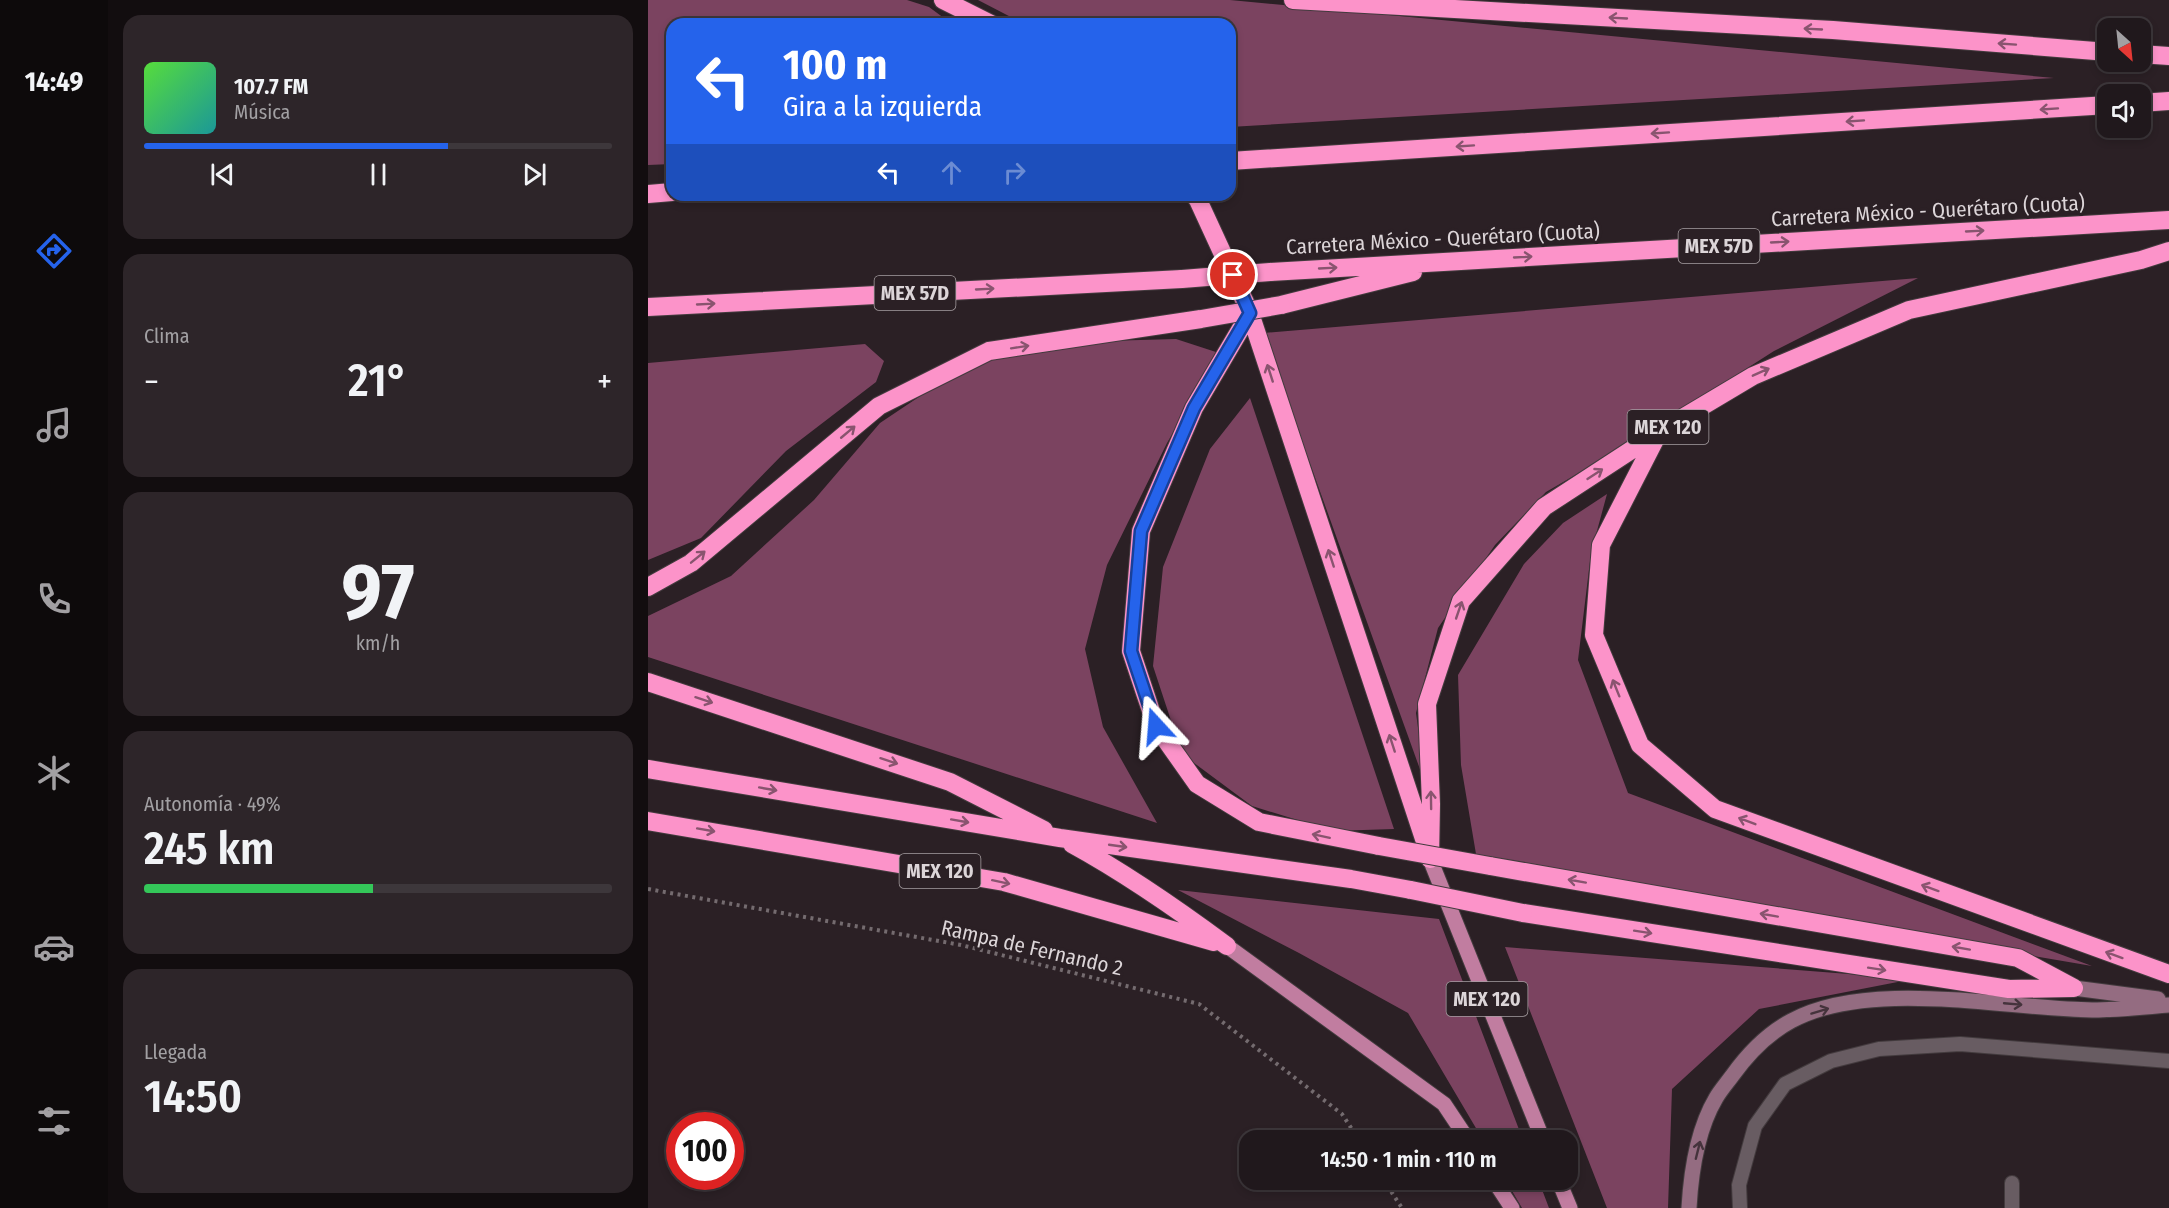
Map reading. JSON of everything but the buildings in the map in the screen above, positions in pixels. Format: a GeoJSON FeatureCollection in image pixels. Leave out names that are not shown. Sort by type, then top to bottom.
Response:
{"type":"FeatureCollection","features":[{"type":"Feature","properties":{"kind":"highway"},"geometry":{"type":"LineString","coordinates":[[943,0],[979,18]]}},
{"type":"Feature","properties":{"kind":"highway"},"geometry":{"type":"LineString","coordinates":[[1293,0],[1833,30],[2097,51]]}},
{"type":"Feature","properties":{"kind":"highway"},"geometry":{"type":"LineString","coordinates":[[2151,55],[2169,56]]}},
{"type":"Feature","properties":{"kind":"highway"},"geometry":{"type":"LineString","coordinates":[[2151,102],[2169,101]]}},
{"type":"Feature","properties":{"kind":"highway"},"geometry":{"type":"LineString","coordinates":[[1236,161],[2097,106]]}},
{"type":"Feature","properties":{"kind":"highway"},"geometry":{"type":"LineString","coordinates":[[648,194],[666,192]]}},
{"type":"Feature","properties":{"kind":"highway"},"geometry":{"type":"LineString","coordinates":[[1198,201],[1250,313],[1430,859]]}},
{"type":"Feature","properties":{"kind":"highway","name":"Carretera México - Querétaro (Cuota)"},"geometry":{"type":"LineString","coordinates":[[648,307],[1182,279],[2169,220]]}},
{"type":"Feature","properties":{"kind":"highway","name":"MEX 120"},"geometry":{"type":"LineString","coordinates":[[1430,859],[1431,804],[1427,704],[1461,601],[1544,507],[1659,432],[1752,376],[1909,310],[2141,260],[2169,251]]}},
{"type":"Feature","properties":{"kind":"highway"},"geometry":{"type":"LineString","coordinates":[[648,587],[691,563],[879,406],[989,351],[1281,305],[1455,261]]}},
{"type":"Feature","properties":{"kind":"highway"},"geometry":{"type":"LineString","coordinates":[[1250,313],[1194,408],[1141,531],[1131,651],[1156,726],[1197,783],[1259,822],[1490,866],[2018,958],[2074,988]]}},
{"type":"Feature","properties":{"kind":"highway"},"geometry":{"type":"LineString","coordinates":[[1659,432],[1601,545],[1594,635],[1640,745],[1715,809],[2169,974]]}},
{"type":"Feature","properties":{"kind":"highway"},"geometry":{"type":"LineString","coordinates":[[648,682],[950,782],[1116,868],[1227,946]]}},
{"type":"Feature","properties":{"kind":"highway"},"geometry":{"type":"LineString","coordinates":[[648,768],[1060,838],[1351,879],[1523,913],[2009,989],[2074,988]]}},
{"type":"Feature","properties":{"kind":"highway","name":"MEX 120"},"geometry":{"type":"LineString","coordinates":[[648,821],[1004,882],[1227,946]]}},
{"type":"Feature","properties":{"kind":"main road","name":"MEX 120"},"geometry":{"type":"LineString","coordinates":[[1430,859],[1539,1130]]}},
{"type":"Feature","properties":{"kind":"main road","name":"MEX 120"},"geometry":{"type":"LineString","coordinates":[[1227,946],[1444,1104],[1461,1130]]}},
{"type":"Feature","properties":{"kind":"main road"},"geometry":{"type":"LineString","coordinates":[[2074,988],[2169,1000]]}},
{"type":"Feature","properties":{"kind":"main road"},"geometry":{"type":"LineString","coordinates":[[1689,1208],[1691,1180],[1704,1126],[1715,1099],[1747,1058],[1769,1035],[1792,1020],[1819,1010],[1856,1002],[1910,999],[2092,1010],[2169,1005]]}},
{"type":"Feature","properties":{"kind":"main road"},"geometry":{"type":"LineString","coordinates":[[1500,1190],[1512,1208]]}},
{"type":"Feature","properties":{"kind":"main road"},"geometry":{"type":"LineString","coordinates":[[1563,1190],[1570,1208]]}},
{"type":"Feature","properties":{"kind":"lane"},"geometry":{"type":"LineString","coordinates":[[1740,1208],[1739,1185],[1755,1126],[1785,1084],[1831,1060],[1879,1049],[1960,1044],[2169,1061]]}},
{"type":"Feature","properties":{"kind":"lane"},"geometry":{"type":"LineString","coordinates":[[2012,1183],[2012,1208]]}},
{"type":"Feature","properties":{"kind":"path","name":"Rampa de Fernando 2"},"geometry":{"type":"LineString","coordinates":[[648,889],[961,945],[1199,1004],[1342,1114],[1352,1130]]}},
{"type":"Feature","properties":{"kind":"path"},"geometry":{"type":"LineString","coordinates":[[1390,1190],[1402,1208]]}},
{"type":"Feature","properties":{"kind":"shaded area"},"geometry":{"type":"Polygon","coordinates":[[[648,0],[907,0],[929,7],[944,18],[666,18],[666,164],[648,165],[648,0]]]}},
{"type":"Feature","properties":{"kind":"shaded area"},"geometry":{"type":"Polygon","coordinates":[[[978,0],[1230,0],[2054,78],[1236,127],[1236,18],[1012,18],[978,0]]]}},
{"type":"Feature","properties":{"kind":"shaded area"},"geometry":{"type":"Polygon","coordinates":[[[1918,278],[1774,351],[1627,445],[1546,492],[1495,545],[1438,628],[1416,713],[1426,786],[1263,333],[1918,278]]]}},
{"type":"Feature","properties":{"kind":"shaded area"},"geometry":{"type":"Polygon","coordinates":[[[1176,339],[1219,353],[1167,443],[1107,565],[1085,649],[1103,727],[1157,823],[648,657],[648,616],[731,576],[814,500],[880,423],[965,366],[1069,342],[1176,339]]]}},
{"type":"Feature","properties":{"kind":"shaded area"},"geometry":{"type":"Polygon","coordinates":[[[865,344],[884,361],[876,382],[786,451],[701,538],[648,560],[648,363],[865,344]]]}},
{"type":"Feature","properties":{"kind":"shaded area"},"geometry":{"type":"Polygon","coordinates":[[[1250,398],[1394,829],[1333,831],[1252,806],[1182,754],[1153,666],[1163,567],[1210,449],[1250,398]]]}},
{"type":"Feature","properties":{"kind":"shaded area"},"geometry":{"type":"Polygon","coordinates":[[[1607,494],[1591,553],[1578,660],[1628,793],[2092,966],[1477,860],[1461,765],[1458,675],[1524,564],[1563,523],[1607,494]]]}},
{"type":"Feature","properties":{"kind":"shaded area"},"geometry":{"type":"Polygon","coordinates":[[[1178,890],[1439,919],[1519,1130],[1477,1130],[1408,1013],[1178,890]]]}},
{"type":"Feature","properties":{"kind":"shaded area"},"geometry":{"type":"Polygon","coordinates":[[[1505,947],[1913,979],[1759,1009],[1672,1089],[1668,1208],[1607,1208],[1505,947]]]}},
{"type":"Feature","properties":{"kind":"shaded area"},"geometry":{"type":"Polygon","coordinates":[[[1511,1190],[1542,1190],[1549,1208],[1522,1208],[1511,1190]]]}},
{"type":"Feature","properties":{"kind":"route"},"geometry":{"type":"LineString","coordinates":[[1156,726],[1131,651],[1141,531],[1194,408],[1250,313],[1233,275]]}}]}
